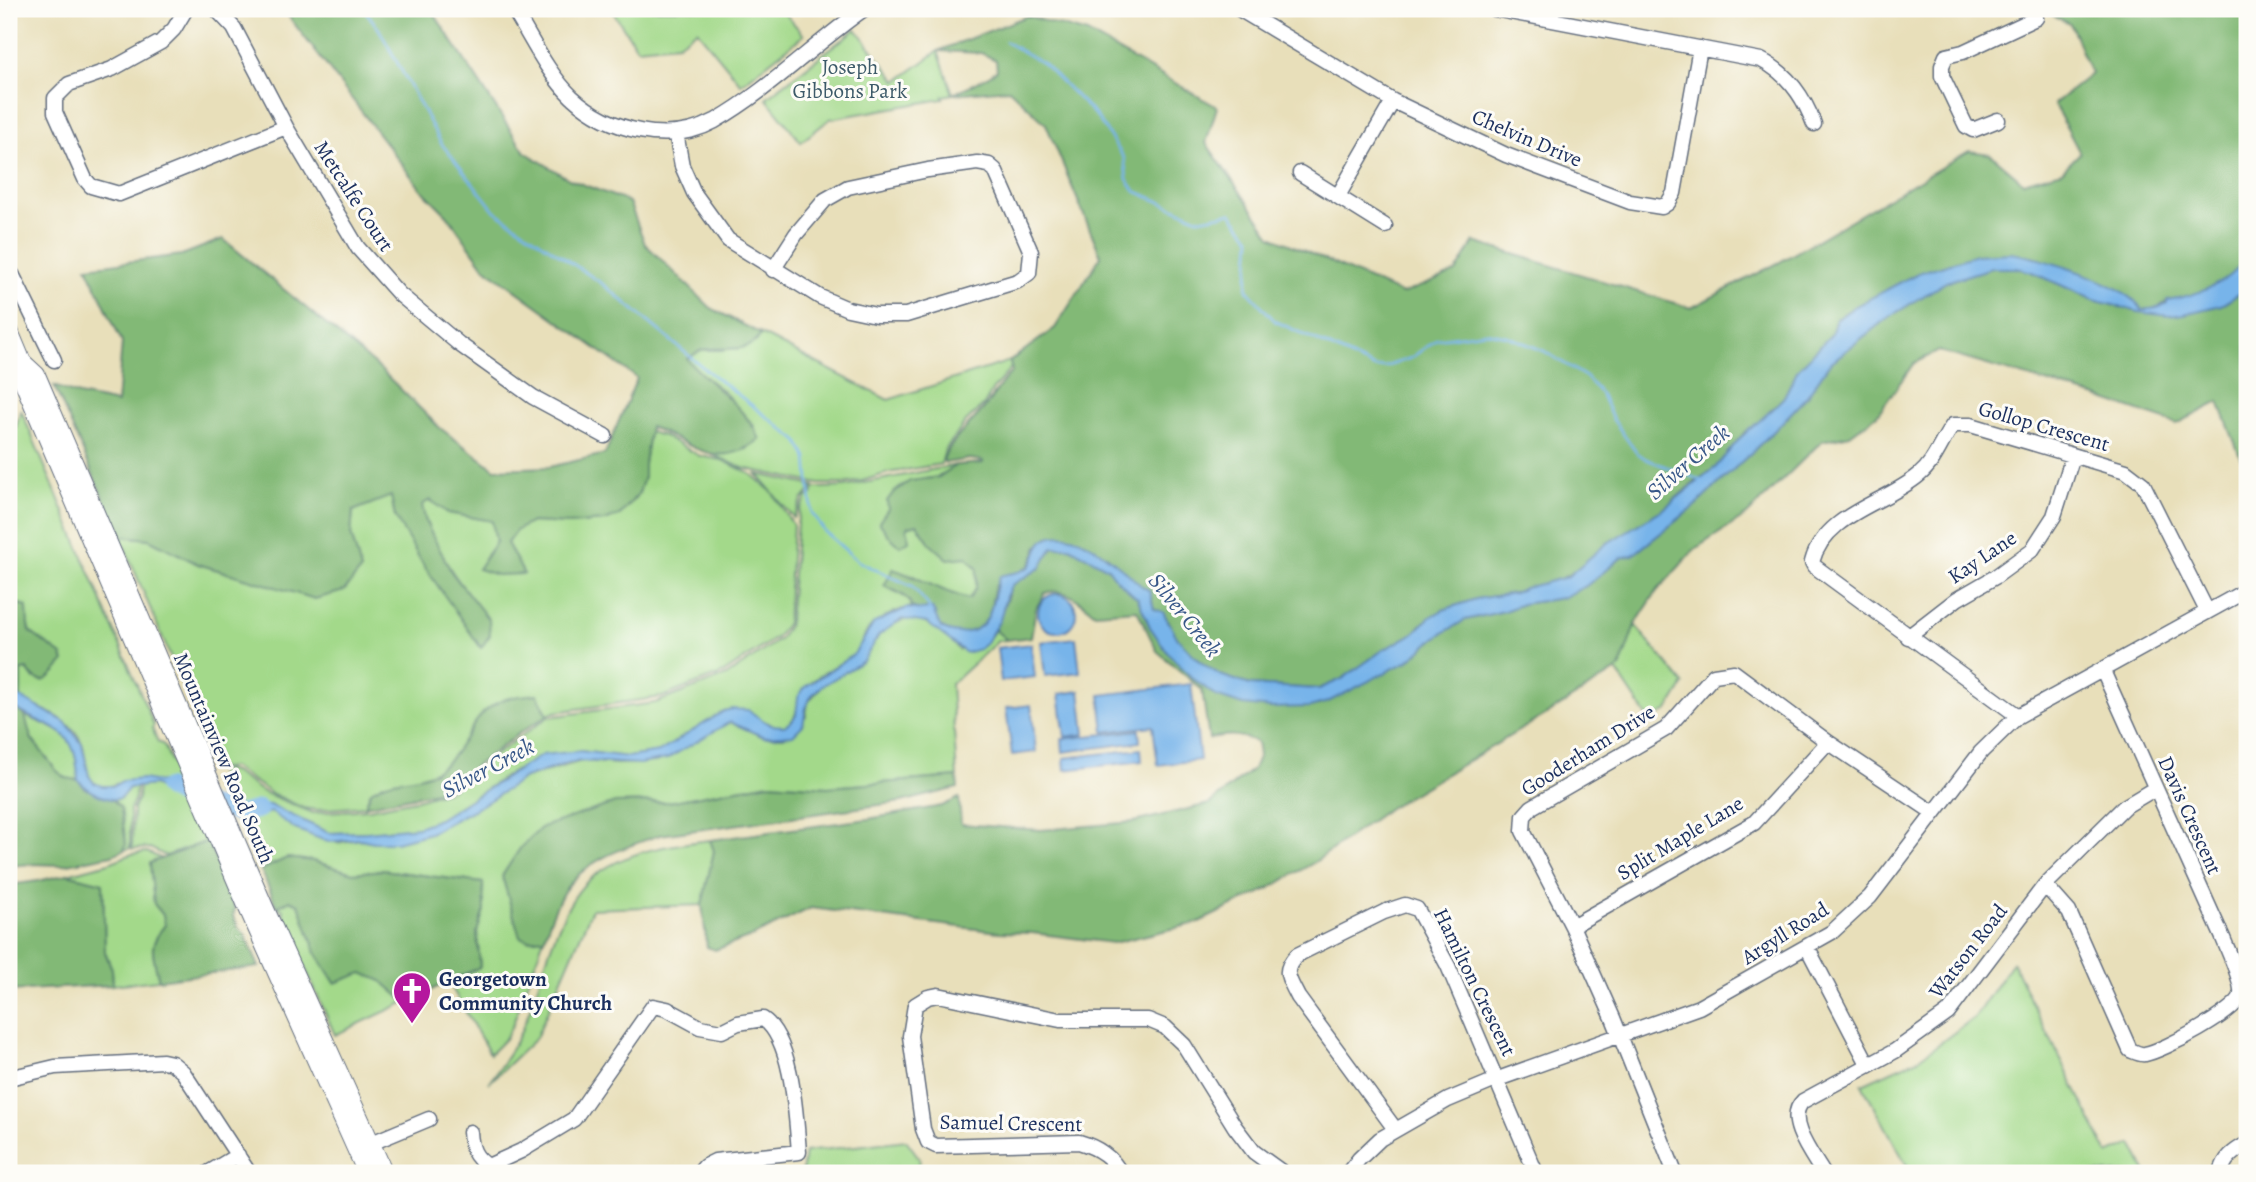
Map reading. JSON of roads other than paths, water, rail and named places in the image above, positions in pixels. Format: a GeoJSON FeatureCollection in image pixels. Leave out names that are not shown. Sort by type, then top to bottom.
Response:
{"type":"FeatureCollection","features":[{"type":"Feature","properties":{"kind":"main road","name":"Mountainview Road South"},"geometry":{"type":"LineString","coordinates":[[9,331],[22,362],[36,375],[185,745],[256,908],[364,1147],[384,1173]]}},
{"type":"Feature","properties":{"kind":"main road","name":"Mountainview Road South"},"geometry":{"type":"LineString","coordinates":[[364,1147],[367,1173]]}},
{"type":"Feature","properties":{"kind":"street"},"geometry":{"type":"LineString","coordinates":[[186,9],[174,29],[161,42],[112,69],[69,84],[55,98],[55,112],[91,187],[119,194],[286,127]]}},
{"type":"Feature","properties":{"kind":"street","name":"Metcalfe Court"},"geometry":{"type":"LineString","coordinates":[[216,9],[234,28],[286,127],[358,248],[399,294],[459,344],[533,397],[605,436]]}},
{"type":"Feature","properties":{"kind":"street"},"geometry":{"type":"LineString","coordinates":[[513,9],[570,95],[590,112],[619,126],[642,132],[676,133],[713,122],[785,71],[864,9]]}},
{"type":"Feature","properties":{"kind":"street"},"geometry":{"type":"LineString","coordinates":[[1494,9],[1761,60],[1778,68],[1807,104],[1814,124]]}},
{"type":"Feature","properties":{"kind":"street"},"geometry":{"type":"LineString","coordinates":[[1998,120],[1973,130],[1966,126],[1942,76],[1942,66],[1946,56],[1963,52],[2036,18],[2033,9]]}},
{"type":"Feature","properties":{"kind":"street","name":"Chelvin Drive"},"geometry":{"type":"LineString","coordinates":[[1243,10],[1393,101],[1506,155],[1630,202],[1662,207],[1674,193],[1700,48]]}},
{"type":"Feature","properties":{"kind":"street"},"geometry":{"type":"LineString","coordinates":[[1338,196],[1393,101]]}},
{"type":"Feature","properties":{"kind":"street"},"geometry":{"type":"LineString","coordinates":[[676,133],[682,166],[694,193],[728,240],[773,270],[820,297],[848,309],[876,315],[906,315],[1018,281],[1029,273],[1031,252],[995,170],[989,165],[977,163],[848,187],[825,200],[796,234],[773,270]]}},
{"type":"Feature","properties":{"kind":"street"},"geometry":{"type":"LineString","coordinates":[[1300,173],[1385,226]]}},
{"type":"Feature","properties":{"kind":"street"},"geometry":{"type":"LineString","coordinates":[[9,275],[12,274],[54,360]]}},
{"type":"Feature","properties":{"kind":"street","name":"Gollop Crescent"},"geometry":{"type":"LineString","coordinates":[[2018,716],[1812,562],[1815,550],[1826,533],[1858,510],[1919,476],[1929,465],[1953,425],[1971,425],[2126,471],[2143,484],[2207,611]]}},
{"type":"Feature","properties":{"kind":"street","name":"Kay Lane"},"geometry":{"type":"LineString","coordinates":[[1908,636],[1957,599],[1995,577],[2032,550],[2054,516],[2073,456]]}},
{"type":"Feature","properties":{"kind":"street","name":"Argyll Road"},"geometry":{"type":"LineString","coordinates":[[1348,1173],[1368,1149],[1395,1129],[1448,1100],[1498,1079],[1699,1007],[1832,932],[1870,897],[1987,745],[2018,716],[2247,590]]}},
{"type":"Feature","properties":{"kind":"street","name":"Davis Crescent"},"geometry":{"type":"LineString","coordinates":[[2045,885],[2068,912],[2130,1050],[2142,1055],[2164,1049],[2233,1008],[2241,996],[2240,983],[2222,938],[2103,671]]}},
{"type":"Feature","properties":{"kind":"street","name":"Gooderham Drive"},"geometry":{"type":"LineString","coordinates":[[1675,1173],[1572,926],[1522,831],[1524,816],[1532,807],[1666,729],[1714,675],[1734,672],[1828,742],[1934,813]]}},
{"type":"Feature","properties":{"kind":"street","name":"Split Maple Lane"},"geometry":{"type":"LineString","coordinates":[[1572,926],[1754,823],[1828,742]]}},
{"type":"Feature","properties":{"kind":"street","name":"Watson Road"},"geometry":{"type":"LineString","coordinates":[[1822,1173],[1802,1137],[1796,1115],[1797,1106],[1868,1063],[1895,1051],[1948,1013],[2045,885],[2124,807],[2154,789]]}},
{"type":"Feature","properties":{"kind":"street","name":"Hamilton Crescent"},"geometry":{"type":"LineString","coordinates":[[1395,1129],[1298,997],[1287,974],[1289,964],[1297,955],[1384,912],[1405,905],[1417,909],[1448,966],[1498,1079]]}},
{"type":"Feature","properties":{"kind":"street"},"geometry":{"type":"LineString","coordinates":[[1807,947],[1868,1063]]}},
{"type":"Feature","properties":{"kind":"street","name":"Samuel Crescent"},"geometry":{"type":"LineString","coordinates":[[1120,1173],[1116,1164],[1093,1146],[1079,1142],[936,1146],[928,1142],[923,1129],[910,1036],[915,1006],[928,997],[938,995],[1060,1020],[1148,1020],[1165,1027],[1184,1045],[1235,1127],[1254,1152],[1283,1173]]}},
{"type":"Feature","properties":{"kind":"street"},"geometry":{"type":"LineString","coordinates":[[470,1132],[471,1148],[478,1160],[489,1170],[574,1119],[653,1006],[667,1009],[700,1027],[722,1031],[738,1023],[763,1019],[770,1023],[785,1051],[799,1152],[715,1161],[699,1173]]}},
{"type":"Feature","properties":{"kind":"street"},"geometry":{"type":"LineString","coordinates":[[9,1078],[55,1067],[163,1061],[172,1063],[183,1072],[249,1173]]}},
{"type":"Feature","properties":{"kind":"street"},"geometry":{"type":"LineString","coordinates":[[1498,1079],[1536,1173]]}},
{"type":"Feature","properties":{"kind":"street"},"geometry":{"type":"LineString","coordinates":[[364,1147],[429,1119]]}},
{"type":"Feature","properties":{"kind":"street"},"geometry":{"type":"LineString","coordinates":[[2221,1173],[2224,1162],[2233,1152],[2247,1144]]}},
{"type":"Feature","properties":{"kind":"street"},"geometry":{"type":"LineString","coordinates":[[208,1173],[238,1154]]}},
{"type":"Feature","properties":{"kind":"water"},"geometry":{"type":"Polygon","coordinates":[[[2011,253],[2062,266],[2102,281],[2134,300],[2142,310],[2158,308],[2167,303],[2167,300],[2212,287],[2231,274],[2247,256],[2247,289],[2221,305],[2169,316],[2139,312],[2094,300],[2017,268],[1991,268],[1946,282],[1886,319],[1829,364],[1807,396],[1774,431],[1695,506],[1633,555],[1621,558],[1586,586],[1562,598],[1522,604],[1465,620],[1435,638],[1408,661],[1328,702],[1310,707],[1271,708],[1243,705],[1216,696],[1191,677],[1168,653],[1150,627],[1138,599],[1108,568],[1070,547],[1053,547],[1040,568],[1012,585],[1006,596],[1000,620],[979,649],[966,653],[927,623],[902,619],[879,635],[863,661],[822,686],[811,696],[803,725],[793,735],[764,737],[730,722],[667,759],[640,764],[582,761],[568,763],[525,778],[430,833],[396,842],[360,839],[328,842],[295,829],[271,812],[239,820],[234,810],[259,804],[270,805],[329,833],[418,827],[439,819],[542,755],[580,751],[628,757],[659,752],[724,711],[732,709],[748,710],[770,725],[784,726],[796,715],[798,697],[805,687],[854,654],[874,623],[907,608],[932,608],[941,628],[948,631],[969,632],[981,626],[989,614],[1000,576],[1028,568],[1034,561],[1040,544],[1052,536],[1062,535],[1081,540],[1149,590],[1154,609],[1163,612],[1178,639],[1199,661],[1220,675],[1250,685],[1319,689],[1342,679],[1383,650],[1414,633],[1429,618],[1443,610],[1476,599],[1514,593],[1567,577],[1606,544],[1665,508],[1716,467],[1740,438],[1775,407],[1784,397],[1798,369],[1831,335],[1836,320],[1854,307],[1918,273],[1976,255],[2011,253]]]}},
{"type":"Feature","properties":{"kind":"water"},"geometry":{"type":"Polygon","coordinates":[[[1057,594],[1070,600],[1076,613],[1070,626],[1057,632],[1044,626],[1038,613],[1044,600],[1057,594]]]}},
{"type":"Feature","properties":{"kind":"water"},"geometry":{"type":"Polygon","coordinates":[[[1076,638],[1080,672],[1045,676],[1041,642],[1076,638]]]}},
{"type":"Feature","properties":{"kind":"water"},"geometry":{"type":"Polygon","coordinates":[[[1031,644],[1035,677],[1001,681],[997,648],[1031,644]]]}},
{"type":"Feature","properties":{"kind":"water"},"geometry":{"type":"Polygon","coordinates":[[[1191,684],[1200,760],[1158,765],[1153,726],[1104,732],[1100,695],[1191,684]]]}},
{"type":"Feature","properties":{"kind":"water"},"geometry":{"type":"Polygon","coordinates":[[[9,691],[65,722],[82,744],[89,776],[94,783],[114,786],[122,781],[142,779],[159,782],[187,798],[191,809],[154,785],[129,788],[116,799],[92,791],[78,780],[72,747],[66,738],[9,704],[9,691]]]}},
{"type":"Feature","properties":{"kind":"water"},"geometry":{"type":"Polygon","coordinates":[[[1080,691],[1085,734],[1065,737],[1059,694],[1080,691]]]}},
{"type":"Feature","properties":{"kind":"water"},"geometry":{"type":"Polygon","coordinates":[[[1031,705],[1036,752],[1012,755],[1006,708],[1031,705]]]}},
{"type":"Feature","properties":{"kind":"water"},"geometry":{"type":"Polygon","coordinates":[[[1139,730],[1140,742],[1063,752],[1062,739],[1139,730]]]}},
{"type":"Feature","properties":{"kind":"water"},"geometry":{"type":"Polygon","coordinates":[[[1141,749],[1142,761],[1065,770],[1064,758],[1141,749]]]}},
{"type":"Feature","properties":{"kind":"waterway"},"geometry":{"type":"LineString","coordinates":[[364,9],[379,29],[441,143],[495,211],[604,285],[705,369],[798,441],[807,458],[812,513],[825,532],[859,562],[912,586],[929,609]]}},
{"type":"Feature","properties":{"kind":"waterway"},"geometry":{"type":"LineString","coordinates":[[1006,42],[1044,64],[1097,117],[1124,158],[1127,179],[1135,191],[1200,219],[1231,213],[1251,239],[1247,290],[1275,321],[1375,368],[1411,358],[1437,339],[1486,332],[1507,336],[1544,351],[1586,377],[1602,395],[1612,418],[1636,452],[1646,459],[1700,480]]}},
{"type":"Feature","properties":{"kind":"waterway","name":"Silver Creek"},"geometry":{"type":"LineString","coordinates":[[167,788],[188,800],[241,814],[259,809]]}},
{"type":"Feature","properties":{"kind":"place","name":"Georgetown Community Church"},"geometry":{"type":"Point","coordinates":[412,1025]}},
{"type":"Feature","properties":{"kind":"park label","name":"Joseph Gibbons Park"},"geometry":{"type":"Point","coordinates":[850,79]}}]}
